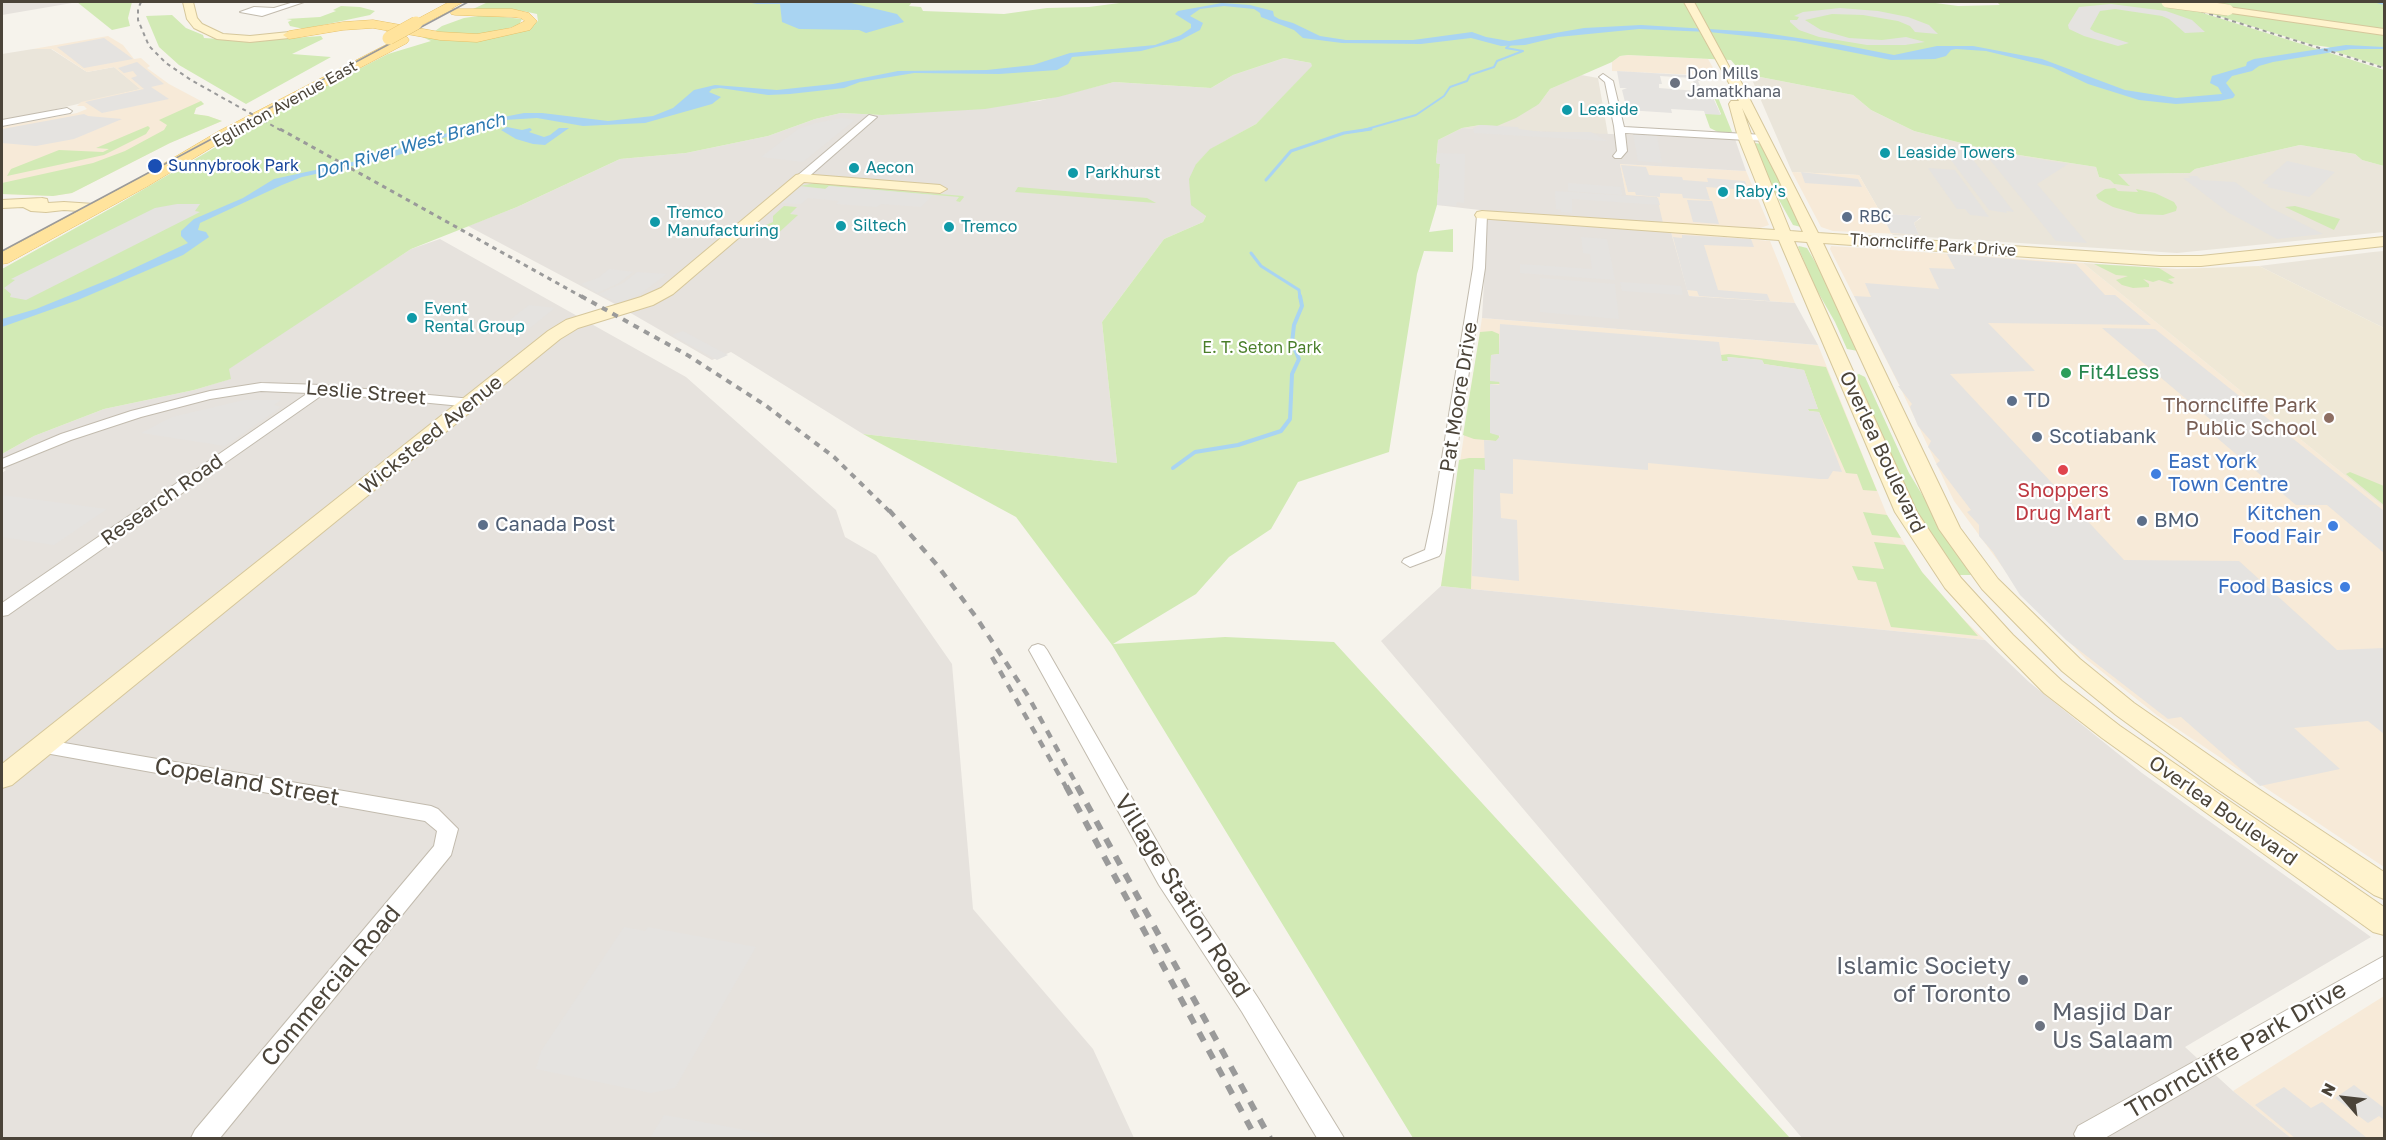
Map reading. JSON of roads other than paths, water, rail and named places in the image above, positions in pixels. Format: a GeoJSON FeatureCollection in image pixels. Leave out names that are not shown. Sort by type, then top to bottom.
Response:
{"type":"FeatureCollection","features":[{"type":"Feature","properties":{"kind":"main road"},"geometry":{"type":"LineString","coordinates":[[191,2],[192,20],[198,26],[221,37],[257,39],[343,26],[374,24],[440,36],[466,38],[513,32],[526,27],[531,21],[525,15],[456,7]]}},
{"type":"Feature","properties":{"kind":"main road","name":"Eglinton Avenue East"},"geometry":{"type":"LineString","coordinates":[[159,155],[235,119],[389,38],[420,26],[456,7],[475,2]]}},
{"type":"Feature","properties":{"kind":"main road","name":"Overlea Boulevard"},"geometry":{"type":"LineString","coordinates":[[1689,2],[1734,80],[1813,236],[1840,300],[1950,529],[1990,584],[2024,621],[2071,665],[2125,709],[2226,781],[2385,886]]}},
{"type":"Feature","properties":{"kind":"main road"},"geometry":{"type":"LineString","coordinates":[[2167,2],[2385,32]]}},
{"type":"Feature","properties":{"kind":"main road","name":"Eglinton Avenue East"},"geometry":{"type":"LineString","coordinates":[[2,259],[91,200],[197,152],[232,130],[403,40],[420,26]]}},
{"type":"Feature","properties":{"kind":"main road"},"geometry":{"type":"LineString","coordinates":[[289,35],[353,34],[380,38],[334,67]]}},
{"type":"Feature","properties":{"kind":"main road","name":"Overlea Boulevard"},"geometry":{"type":"LineString","coordinates":[[1724,66],[1745,137],[1906,512],[1953,583],[2005,640],[2053,687],[2216,807],[2385,923]]}},
{"type":"Feature","properties":{"kind":"main road"},"geometry":{"type":"LineString","coordinates":[[801,178],[939,189]]}},
{"type":"Feature","properties":{"kind":"main road","name":"Wicksteed Avenue"},"geometry":{"type":"LineString","coordinates":[[2,778],[564,328],[647,301],[667,291],[801,178]]}},
{"type":"Feature","properties":{"kind":"main road","name":"Eglinton Avenue East"},"geometry":{"type":"LineString","coordinates":[[29,225],[64,206],[91,200]]}},
{"type":"Feature","properties":{"kind":"main road"},"geometry":{"type":"LineString","coordinates":[[2,204],[46,208],[64,206]]}},
{"type":"Feature","properties":{"kind":"main road","name":"Thorncliffe Park Drive"},"geometry":{"type":"LineString","coordinates":[[1482,215],[2160,261],[2201,261],[2385,241]]}},
{"type":"Feature","properties":{"kind":"street"},"geometry":{"type":"LineString","coordinates":[[274,10],[300,2]]}},
{"type":"Feature","properties":{"kind":"street"},"geometry":{"type":"LineString","coordinates":[[1606,79],[1620,130],[1622,151],[1618,156]]}},
{"type":"Feature","properties":{"kind":"street"},"geometry":{"type":"LineString","coordinates":[[2,123],[67,111]]}},
{"type":"Feature","properties":{"kind":"street","name":"Wicksteed Avenue"},"geometry":{"type":"LineString","coordinates":[[801,178],[872,117]]}},
{"type":"Feature","properties":{"kind":"street"},"geometry":{"type":"LineString","coordinates":[[1620,130],[1764,138]]}},
{"type":"Feature","properties":{"kind":"street","name":"Pat Moore Drive"},"geometry":{"type":"LineString","coordinates":[[1410,562],[1433,553],[1479,268],[1482,215]]}},
{"type":"Feature","properties":{"kind":"street","name":"Leslie Street"},"geometry":{"type":"LineString","coordinates":[[2,464],[66,437],[136,414],[210,395],[261,387],[322,389],[472,402]]}},
{"type":"Feature","properties":{"kind":"street","name":"Research Road"},"geometry":{"type":"LineString","coordinates":[[2,610],[322,389]]}},
{"type":"Feature","properties":{"kind":"street","name":"Village Station Road"},"geometry":{"type":"LineString","coordinates":[[1038,650],[1167,879],[1250,1005],[1331,1138]]}},
{"type":"Feature","properties":{"kind":"street","name":"Copeland Street"},"geometry":{"type":"LineString","coordinates":[[41,746],[431,814],[448,829]]}},
{"type":"Feature","properties":{"kind":"street","name":"Commercial Road"},"geometry":{"type":"LineString","coordinates":[[204,1138],[444,849],[448,829]]}},
{"type":"Feature","properties":{"kind":"street","name":"Thorncliffe Park Drive"},"geometry":{"type":"LineString","coordinates":[[2090,1136],[2385,966]]}},
{"type":"Feature","properties":{"kind":"water"},"geometry":{"type":"Polygon","coordinates":[[[746,2],[847,2],[897,14],[904,22],[866,33],[859,30],[799,29],[782,22],[780,4],[746,2]]]}},
{"type":"Feature","properties":{"kind":"water","name":"Don River West Branch"},"geometry":{"type":"Polygon","coordinates":[[[1222,3],[1250,5],[1273,11],[1274,16],[1279,19],[1320,36],[1346,40],[1413,40],[1472,32],[1509,41],[1584,28],[1641,25],[1758,32],[1894,55],[1937,46],[1973,46],[2042,59],[2125,90],[2176,98],[2222,94],[2218,87],[2210,83],[2212,76],[2246,66],[2247,62],[2254,59],[2346,45],[2384,47],[2384,49],[2351,49],[2273,62],[2232,76],[2226,83],[2235,95],[2233,98],[2176,104],[2139,100],[2088,84],[2052,67],[1986,51],[1956,49],[1951,50],[1946,56],[1935,59],[1891,60],[1795,41],[1709,32],[1639,29],[1558,37],[1525,45],[1501,46],[1471,38],[1421,44],[1342,43],[1303,38],[1294,30],[1261,17],[1260,13],[1254,9],[1224,6],[1200,9],[1190,16],[1203,23],[1200,30],[1179,41],[1141,51],[1072,57],[1068,64],[1057,70],[999,74],[914,73],[860,82],[844,88],[790,94],[768,95],[720,88],[712,89],[709,92],[721,97],[712,104],[645,123],[583,126],[537,118],[504,120],[433,141],[421,148],[389,158],[302,177],[282,185],[200,223],[198,230],[206,232],[209,237],[183,255],[78,300],[2,327],[2,319],[36,309],[115,277],[188,243],[181,236],[181,231],[194,219],[243,198],[274,179],[366,159],[488,120],[524,113],[542,113],[608,121],[653,116],[673,108],[694,90],[715,85],[777,90],[833,84],[898,71],[987,70],[1033,65],[1070,53],[1155,45],[1181,35],[1191,28],[1191,24],[1175,14],[1178,11],[1222,3]]]}},
{"type":"Feature","properties":{"kind":"water"},"geometry":{"type":"Polygon","coordinates":[[[507,127],[522,130],[530,128],[532,130],[529,132],[544,137],[559,128],[569,128],[545,145],[516,139],[501,130],[507,127]]]}},
{"type":"Feature","properties":{"kind":"waterway"},"geometry":{"type":"LineString","coordinates":[[2377,2],[2384,4]]}},
{"type":"Feature","properties":{"kind":"waterway"},"geometry":{"type":"LineString","coordinates":[[1363,130],[1416,115],[1444,96],[1450,87],[1467,81],[1470,75],[1494,67],[1497,61],[1523,51],[1506,48],[1511,44]]}},
{"type":"Feature","properties":{"kind":"waterway"},"geometry":{"type":"LineString","coordinates":[[1363,130],[1371,129]]}},
{"type":"Feature","properties":{"kind":"waterway"},"geometry":{"type":"LineString","coordinates":[[1266,180],[1291,151],[1344,133],[1363,130]]}},
{"type":"Feature","properties":{"kind":"waterway"},"geometry":{"type":"LineString","coordinates":[[1251,253],[1261,266],[1299,290],[1300,298]]}},
{"type":"Feature","properties":{"kind":"waterway"},"geometry":{"type":"LineString","coordinates":[[1173,468],[1195,452],[1238,445],[1281,431],[1290,419],[1292,374],[1299,359],[1292,343],[1294,325],[1302,306],[1300,296]]}},
{"type":"Feature","properties":{"kind":"tram line"},"geometry":{"type":"LineString","coordinates":[[2,251],[468,2]]}},
{"type":"Feature","properties":{"kind":"railway"},"geometry":{"type":"LineString","coordinates":[[141,2],[138,9],[138,20],[149,46],[166,63],[191,80],[282,131]]}},
{"type":"Feature","properties":{"kind":"railway"},"geometry":{"type":"LineString","coordinates":[[2171,2],[2384,68]]}},
{"type":"Feature","properties":{"kind":"railway"},"geometry":{"type":"LineString","coordinates":[[280,129],[584,298]]}},
{"type":"Feature","properties":{"kind":"railway"},"geometry":{"type":"LineString","coordinates":[[581,296],[689,356],[765,405],[834,457],[890,512]]}},
{"type":"Feature","properties":{"kind":"railway"},"geometry":{"type":"LineString","coordinates":[[889,510],[937,565],[976,617],[1028,696],[1078,787]]}},
{"type":"Feature","properties":{"kind":"railway"},"geometry":{"type":"LineString","coordinates":[[992,657],[1066,787]]}},
{"type":"Feature","properties":{"kind":"railway"},"geometry":{"type":"LineString","coordinates":[[1066,786],[1256,1138]]}},
{"type":"Feature","properties":{"kind":"railway"},"geometry":{"type":"LineString","coordinates":[[1077,786],[1270,1138]]}},
{"type":"Feature","properties":{"kind":"place","name":"Don Mills Jamatkhana"},"geometry":{"type":"Point","coordinates":[1675,83]}},
{"type":"Feature","properties":{"kind":"place","name":"Leaside"},"geometry":{"type":"Point","coordinates":[1567,110]}},
{"type":"Feature","properties":{"kind":"place","name":"Leaside Towers"},"geometry":{"type":"Point","coordinates":[1885,153]}},
{"type":"Feature","properties":{"kind":"place","name":"Sunnybrook Park"},"geometry":{"type":"Point","coordinates":[155,166]}},
{"type":"Feature","properties":{"kind":"place","name":"Aecon"},"geometry":{"type":"Point","coordinates":[854,168]}},
{"type":"Feature","properties":{"kind":"place","name":"Parkhurst"},"geometry":{"type":"Point","coordinates":[1073,173]}},
{"type":"Feature","properties":{"kind":"place","name":"Raby's"},"geometry":{"type":"Point","coordinates":[1723,192]}},
{"type":"Feature","properties":{"kind":"place","name":"RBC"},"geometry":{"type":"Point","coordinates":[1847,217]}},
{"type":"Feature","properties":{"kind":"place","name":"Tremco Manufacturing"},"geometry":{"type":"Point","coordinates":[655,222]}},
{"type":"Feature","properties":{"kind":"place","name":"Siltech"},"geometry":{"type":"Point","coordinates":[841,226]}},
{"type":"Feature","properties":{"kind":"place","name":"Tremco"},"geometry":{"type":"Point","coordinates":[949,227]}},
{"type":"Feature","properties":{"kind":"place","name":"Event Rental Group"},"geometry":{"type":"Point","coordinates":[412,318]}},
{"type":"Feature","properties":{"kind":"place","name":"Fit4Less"},"geometry":{"type":"Point","coordinates":[2066,373]}},
{"type":"Feature","properties":{"kind":"place","name":"TD"},"geometry":{"type":"Point","coordinates":[2012,401]}},
{"type":"Feature","properties":{"kind":"place","name":"Thorncliffe Park Public School"},"geometry":{"type":"Point","coordinates":[2329,418]}},
{"type":"Feature","properties":{"kind":"place","name":"Scotiabank"},"geometry":{"type":"Point","coordinates":[2037,437]}},
{"type":"Feature","properties":{"kind":"place","name":"Shoppers Drug Mart"},"geometry":{"type":"Point","coordinates":[2063,470]}},
{"type":"Feature","properties":{"kind":"place","name":"East York Town Centre"},"geometry":{"type":"Point","coordinates":[2156,474]}},
{"type":"Feature","properties":{"kind":"place","name":"BMO"},"geometry":{"type":"Point","coordinates":[2142,521]}},
{"type":"Feature","properties":{"kind":"place","name":"Canada Post"},"geometry":{"type":"Point","coordinates":[483,525]}},
{"type":"Feature","properties":{"kind":"place","name":"Kitchen Food Fair"},"geometry":{"type":"Point","coordinates":[2333,526]}},
{"type":"Feature","properties":{"kind":"place","name":"Food Basics"},"geometry":{"type":"Point","coordinates":[2345,587]}},
{"type":"Feature","properties":{"kind":"place","name":"Islamic Society of Toronto"},"geometry":{"type":"Point","coordinates":[2023,980]}},
{"type":"Feature","properties":{"kind":"place","name":"Masjid Dar Us Salaam"},"geometry":{"type":"Point","coordinates":[2040,1026]}},
{"type":"Feature","properties":{"kind":"park label","name":"E. T. Seton Park"},"geometry":{"type":"Point","coordinates":[1262,348]}}]}
